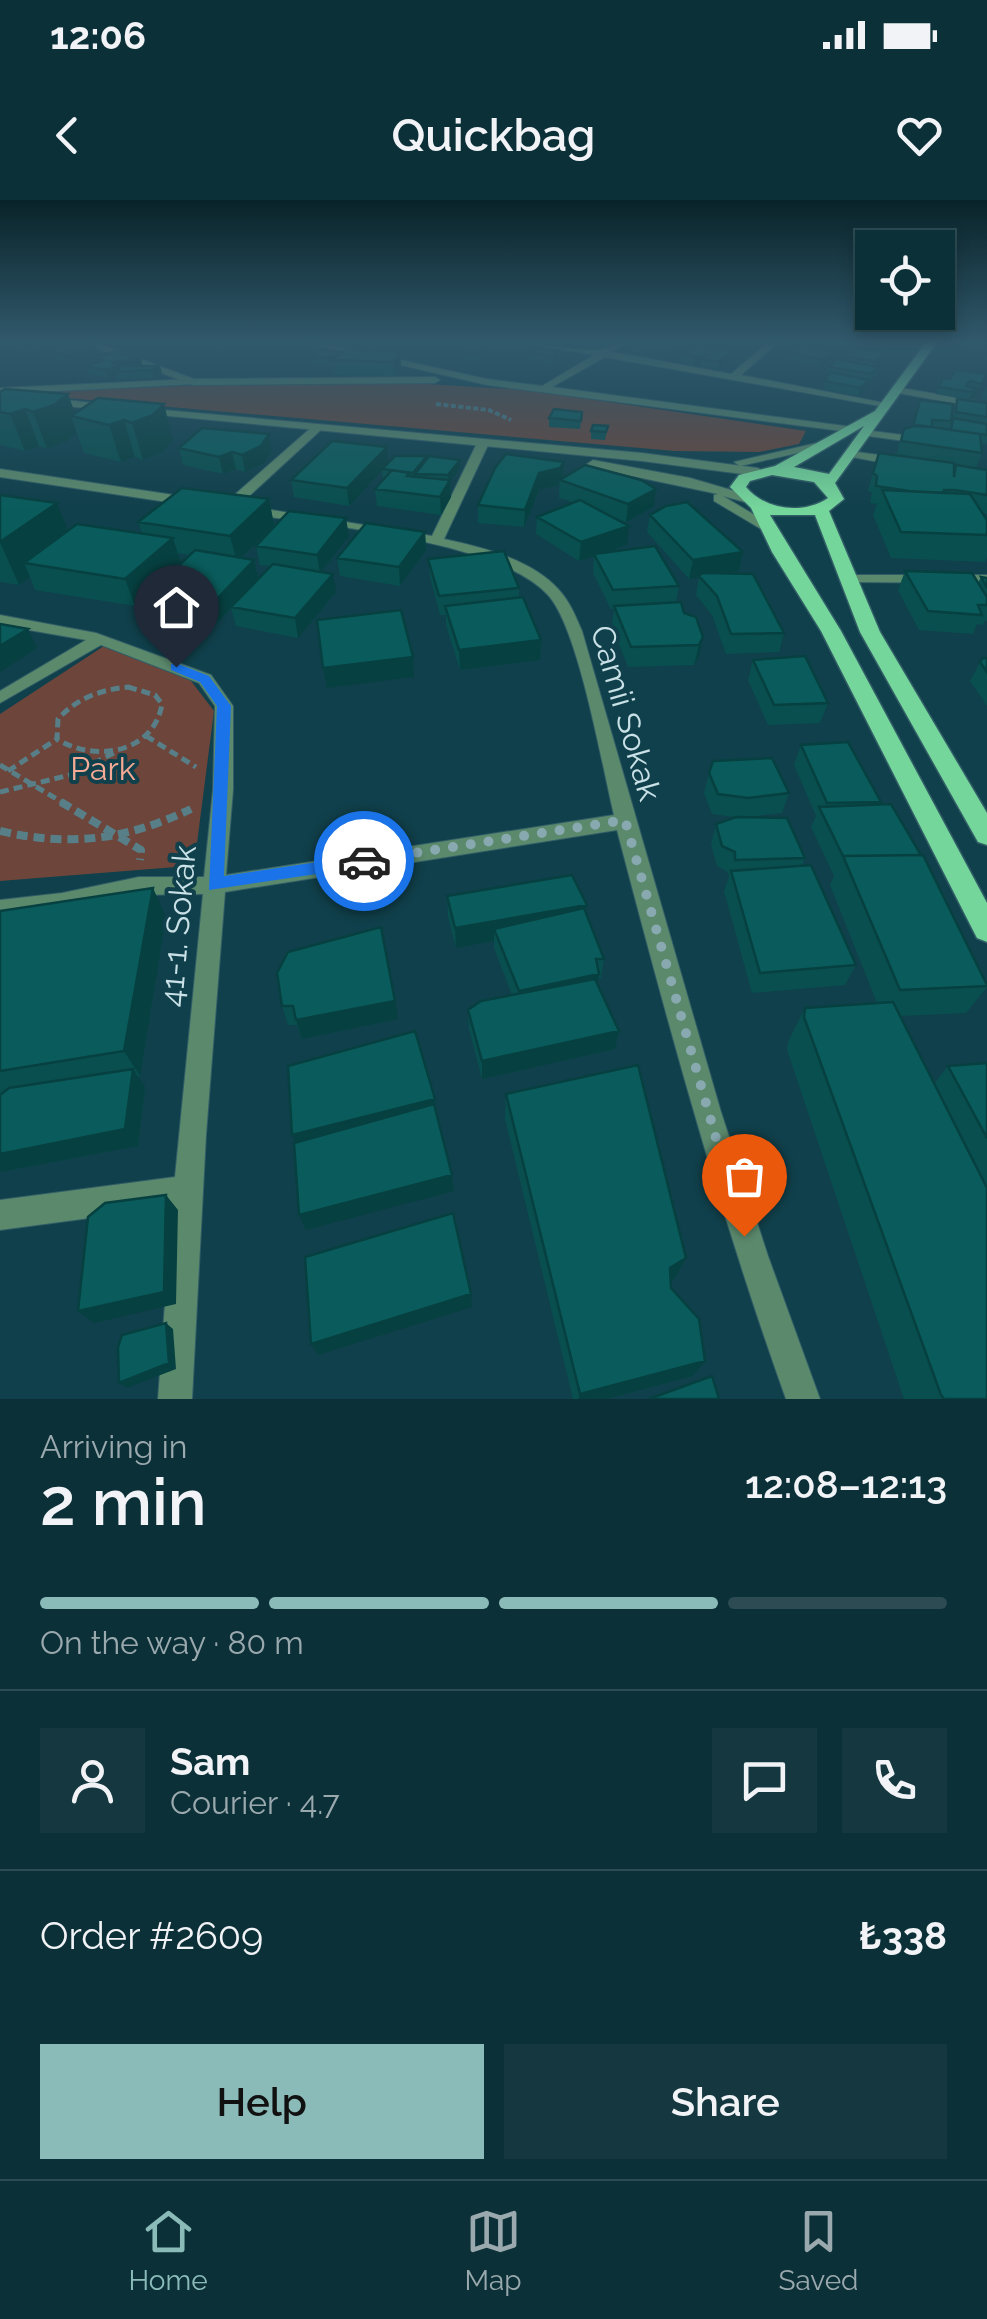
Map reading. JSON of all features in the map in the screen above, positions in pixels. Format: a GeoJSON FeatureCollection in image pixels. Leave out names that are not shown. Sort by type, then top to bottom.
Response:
{"type":"FeatureCollection","features":[{"type":"Feature","properties":{"kind":"main road"},"geometry":{"type":"LineString","coordinates":[[824,482],[834,477],[891,397]]}},
{"type":"Feature","properties":{"kind":"main road"},"geometry":{"type":"LineString","coordinates":[[778,470],[883,407]]}},
{"type":"Feature","properties":{"kind":"main road"},"geometry":{"type":"LineString","coordinates":[[752,502],[792,512],[821,510],[836,499],[836,492],[824,482],[778,470],[758,472],[739,483],[739,490],[752,502],[831,631],[987,930]]}},
{"type":"Feature","properties":{"kind":"main road"},"geometry":{"type":"LineString","coordinates":[[821,510],[870,632],[987,836]]}},
{"type":"Feature","properties":{"kind":"street"},"geometry":{"type":"LineString","coordinates":[[10,397],[758,472]]}},
{"type":"Feature","properties":{"kind":"street"},"geometry":{"type":"LineString","coordinates":[[618,397],[849,429]]}},
{"type":"Feature","properties":{"kind":"street"},"geometry":{"type":"LineString","coordinates":[[835,397],[883,407]]}},
{"type":"Feature","properties":{"kind":"street"},"geometry":{"type":"LineString","coordinates":[[936,397],[987,406]]}},
{"type":"Feature","properties":{"kind":"street"},"geometry":{"type":"LineString","coordinates":[[229,507],[317,428]]}},
{"type":"Feature","properties":{"kind":"street"},"geometry":{"type":"LineString","coordinates":[[865,433],[935,442]]}},
{"type":"Feature","properties":{"kind":"street"},"geometry":{"type":"LineString","coordinates":[[483,443],[690,482],[752,502]]}},
{"type":"Feature","properties":{"kind":"street"},"geometry":{"type":"LineString","coordinates":[[436,542],[483,443]]}},
{"type":"Feature","properties":{"kind":"street"},"geometry":{"type":"LineString","coordinates":[[714,466],[821,445]]}},
{"type":"Feature","properties":{"kind":"street"},"geometry":{"type":"LineString","coordinates":[[850,454],[908,464]]}},
{"type":"Feature","properties":{"kind":"street","name":"Camii Sokak"},"geometry":{"type":"LineString","coordinates":[[0,473],[436,542],[511,562],[554,591],[579,640],[625,820],[755,1274],[804,1399]]}},
{"type":"Feature","properties":{"kind":"street"},"geometry":{"type":"LineString","coordinates":[[690,482],[766,526]]}},
{"type":"Feature","properties":{"kind":"street"},"geometry":{"type":"LineString","coordinates":[[847,579],[987,580]]}},
{"type":"Feature","properties":{"kind":"street","name":"41-1. Sokak"},"geometry":{"type":"LineString","coordinates":[[0,620],[100,639],[204,679],[224,706],[222,787],[188,1190],[175,1399]]}},
{"type":"Feature","properties":{"kind":"street"},"geometry":{"type":"LineString","coordinates":[[0,698],[100,639]]}},
{"type":"Feature","properties":{"kind":"street"},"geometry":{"type":"LineString","coordinates":[[0,909],[62,902],[138,886],[215,885],[625,820]]}},
{"type":"Feature","properties":{"kind":"street"},"geometry":{"type":"LineString","coordinates":[[0,1215],[188,1190]]}},
{"type":"Feature","properties":{"kind":"path"},"geometry":{"type":"LineString","coordinates":[[0,792],[70,775],[146,736],[158,725],[162,704],[155,695],[128,687],[78,700],[58,720],[57,739]]}},
{"type":"Feature","properties":{"kind":"path"},"geometry":{"type":"LineString","coordinates":[[0,831],[42,842],[97,843],[187,812],[222,787],[146,736]]}},
{"type":"Feature","properties":{"kind":"path"},"geometry":{"type":"LineString","coordinates":[[57,739],[77,752],[122,749]]}},
{"type":"Feature","properties":{"kind":"path"},"geometry":{"type":"LineString","coordinates":[[8,771],[57,739]]}},
{"type":"Feature","properties":{"kind":"path"},"geometry":{"type":"LineString","coordinates":[[0,765],[141,850],[138,886]]}},
{"type":"Feature","properties":{"kind":"green space"},"geometry":{"type":"Polygon","coordinates":[[[55,397],[574,397],[806,431],[799,444],[759,452],[675,451],[55,397]]]}},
{"type":"Feature","properties":{"kind":"green space","name":"Park"},"geometry":{"type":"Polygon","coordinates":[[[107,644],[185,673],[214,711],[196,851],[176,867],[0,881],[0,714],[107,644]]]}},
{"type":"Feature","properties":{"kind":"building"},"geometry":{"type":"Polygon","coordinates":[[[0,397],[64,397],[33,412],[0,412],[0,397]]]}},
{"type":"Feature","properties":{"kind":"building"},"geometry":{"type":"Polygon","coordinates":[[[98,398],[164,404],[153,415],[132,423],[124,420],[109,425],[71,416],[98,398]]]}},
{"type":"Feature","properties":{"kind":"building"},"geometry":{"type":"Polygon","coordinates":[[[957,399],[987,403],[987,417],[956,412],[957,399]]]}},
{"type":"Feature","properties":{"kind":"building"},"geometry":{"type":"Polygon","coordinates":[[[920,400],[953,404],[951,421],[932,420],[932,427],[913,426],[920,400]]]}},
{"type":"Feature","properties":{"kind":"building"},"geometry":{"type":"Polygon","coordinates":[[[554,409],[582,412],[581,421],[549,418],[554,409]]]}},
{"type":"Feature","properties":{"kind":"building"},"geometry":{"type":"Polygon","coordinates":[[[953,418],[987,424],[987,435],[951,430],[953,418]]]}},
{"type":"Feature","properties":{"kind":"building"},"geometry":{"type":"Polygon","coordinates":[[[593,425],[608,426],[606,432],[591,431],[593,425]]]}},
{"type":"Feature","properties":{"kind":"building"},"geometry":{"type":"Polygon","coordinates":[[[917,425],[980,434],[982,453],[901,441],[904,429],[917,425]]]}},
{"type":"Feature","properties":{"kind":"building"},"geometry":{"type":"Polygon","coordinates":[[[202,428],[269,434],[261,446],[242,455],[232,452],[219,457],[179,448],[202,428]]]}},
{"type":"Feature","properties":{"kind":"building"},"geometry":{"type":"Polygon","coordinates":[[[332,441],[387,447],[347,488],[291,480],[332,441]]]}},
{"type":"Feature","properties":{"kind":"building"},"geometry":{"type":"Polygon","coordinates":[[[879,453],[954,463],[954,477],[956,465],[987,470],[987,495],[876,486],[877,476],[873,473],[879,453]]]}},
{"type":"Feature","properties":{"kind":"building"},"geometry":{"type":"Polygon","coordinates":[[[506,454],[564,462],[560,468],[539,473],[525,510],[478,505],[506,454]]]}},
{"type":"Feature","properties":{"kind":"building"},"geometry":{"type":"Polygon","coordinates":[[[395,456],[427,456],[413,473],[382,469],[395,456]]]}},
{"type":"Feature","properties":{"kind":"building"},"geometry":{"type":"Polygon","coordinates":[[[429,456],[460,460],[448,475],[415,474],[429,456]]]}},
{"type":"Feature","properties":{"kind":"building"},"geometry":{"type":"Polygon","coordinates":[[[585,465],[641,480],[656,489],[628,504],[560,480],[585,465]]]}},
{"type":"Feature","properties":{"kind":"building"},"geometry":{"type":"Polygon","coordinates":[[[392,470],[409,473],[407,476],[450,480],[440,497],[375,489],[392,470]]]}},
{"type":"Feature","properties":{"kind":"building"},"geometry":{"type":"Polygon","coordinates":[[[182,488],[269,499],[230,536],[138,522],[182,488]]]}},
{"type":"Feature","properties":{"kind":"building"},"geometry":{"type":"Polygon","coordinates":[[[882,490],[970,494],[987,520],[987,535],[901,532],[882,490]]]}},
{"type":"Feature","properties":{"kind":"building"},"geometry":{"type":"Polygon","coordinates":[[[0,495],[57,503],[0,542],[0,495]]]}},
{"type":"Feature","properties":{"kind":"building"},"geometry":{"type":"Polygon","coordinates":[[[580,500],[629,526],[581,542],[537,517],[580,500]]]}},
{"type":"Feature","properties":{"kind":"building"},"geometry":{"type":"Polygon","coordinates":[[[687,502],[743,552],[693,560],[650,515],[666,506],[687,502]]]}},
{"type":"Feature","properties":{"kind":"building"},"geometry":{"type":"Polygon","coordinates":[[[289,511],[346,518],[317,555],[256,546],[289,511]]]}},
{"type":"Feature","properties":{"kind":"building"},"geometry":{"type":"Polygon","coordinates":[[[366,523],[425,532],[399,567],[337,558],[366,523]]]}},
{"type":"Feature","properties":{"kind":"building"},"geometry":{"type":"Polygon","coordinates":[[[77,524],[173,538],[125,579],[24,563],[77,524]]]}},
{"type":"Feature","properties":{"kind":"building"},"geometry":{"type":"Polygon","coordinates":[[[655,546],[679,586],[613,590],[594,554],[655,546]]]}},
{"type":"Feature","properties":{"kind":"building"},"geometry":{"type":"Polygon","coordinates":[[[195,550],[254,560],[212,604],[149,594],[195,550]]]}},
{"type":"Feature","properties":{"kind":"building"},"geometry":{"type":"Polygon","coordinates":[[[504,551],[519,588],[439,596],[428,559],[504,551]]]}},
{"type":"Feature","properties":{"kind":"building"},"geometry":{"type":"Polygon","coordinates":[[[273,564],[333,574],[295,618],[231,607],[273,564]]]}},
{"type":"Feature","properties":{"kind":"building"},"geometry":{"type":"Polygon","coordinates":[[[905,571],[972,573],[987,597],[987,605],[978,605],[982,615],[928,611],[905,571]]]}},
{"type":"Feature","properties":{"kind":"building"},"geometry":{"type":"Polygon","coordinates":[[[753,574],[784,633],[731,634],[717,596],[699,576],[753,574]]]}},
{"type":"Feature","properties":{"kind":"building"},"geometry":{"type":"Polygon","coordinates":[[[523,597],[541,640],[459,650],[445,606],[523,597]]]}},
{"type":"Feature","properties":{"kind":"building"},"geometry":{"type":"Polygon","coordinates":[[[681,602],[684,613],[696,617],[703,637],[699,645],[631,647],[614,606],[681,602]]]}},
{"type":"Feature","properties":{"kind":"building"},"geometry":{"type":"Polygon","coordinates":[[[401,610],[413,657],[323,668],[317,620],[401,610]]]}},
{"type":"Feature","properties":{"kind":"building"},"geometry":{"type":"Polygon","coordinates":[[[0,624],[28,629],[0,646],[0,624]]]}},
{"type":"Feature","properties":{"kind":"building"},"geometry":{"type":"Polygon","coordinates":[[[805,656],[828,703],[774,705],[753,660],[805,656]]]}},
{"type":"Feature","properties":{"kind":"building"},"geometry":{"type":"Polygon","coordinates":[[[848,742],[881,802],[827,803],[801,745],[848,742]]]}},
{"type":"Feature","properties":{"kind":"building"},"geometry":{"type":"Polygon","coordinates":[[[772,758],[789,793],[748,798],[718,794],[709,773],[713,761],[772,758]]]}},
{"type":"Feature","properties":{"kind":"building"},"geometry":{"type":"Polygon","coordinates":[[[891,804],[921,855],[843,856],[819,807],[891,804]]]}},
{"type":"Feature","properties":{"kind":"building"},"geometry":{"type":"Polygon","coordinates":[[[736,817],[787,818],[805,858],[735,860],[735,852],[722,846],[716,824],[736,817]]]}},
{"type":"Feature","properties":{"kind":"building"},"geometry":{"type":"Polygon","coordinates":[[[923,855],[987,986],[900,990],[843,856],[923,855]]]}},
{"type":"Feature","properties":{"kind":"building"},"geometry":{"type":"Polygon","coordinates":[[[811,865],[856,965],[760,973],[731,871],[811,865]]]}},
{"type":"Feature","properties":{"kind":"building"},"geometry":{"type":"Polygon","coordinates":[[[572,875],[587,905],[455,928],[447,896],[572,875]]]}},
{"type":"Feature","properties":{"kind":"building"},"geometry":{"type":"Polygon","coordinates":[[[153,888],[124,1051],[0,1071],[0,911],[153,888]]]}},
{"type":"Feature","properties":{"kind":"building"},"geometry":{"type":"Polygon","coordinates":[[[584,908],[604,959],[596,959],[599,974],[519,991],[494,929],[584,908]]]}},
{"type":"Feature","properties":{"kind":"building"},"geometry":{"type":"Polygon","coordinates":[[[381,927],[395,1001],[296,1020],[293,1006],[282,1006],[277,973],[288,952],[381,927]]]}},
{"type":"Feature","properties":{"kind":"building"},"geometry":{"type":"Polygon","coordinates":[[[595,979],[619,1031],[482,1061],[468,1010],[481,1001],[595,979]]]}},
{"type":"Feature","properties":{"kind":"building"},"geometry":{"type":"Polygon","coordinates":[[[893,1002],[987,1186],[987,1399],[944,1399],[941,1395],[804,1017],[805,1008],[893,1002]]]}},
{"type":"Feature","properties":{"kind":"building"},"geometry":{"type":"Polygon","coordinates":[[[415,1031],[435,1099],[292,1135],[288,1066],[415,1031]]]}},
{"type":"Feature","properties":{"kind":"building"},"geometry":{"type":"Polygon","coordinates":[[[987,1063],[987,1138],[948,1066],[987,1063]]]}},
{"type":"Feature","properties":{"kind":"building"},"geometry":{"type":"Polygon","coordinates":[[[638,1065],[686,1258],[670,1268],[671,1288],[699,1319],[705,1361],[580,1394],[506,1094],[638,1065]]]}},
{"type":"Feature","properties":{"kind":"building"},"geometry":{"type":"Polygon","coordinates":[[[133,1069],[125,1129],[0,1154],[0,1095],[9,1088],[133,1069]]]}},
{"type":"Feature","properties":{"kind":"building"},"geometry":{"type":"Polygon","coordinates":[[[434,1104],[452,1175],[299,1215],[294,1143],[434,1104]]]}},
{"type":"Feature","properties":{"kind":"building"},"geometry":{"type":"Polygon","coordinates":[[[166,1195],[164,1292],[78,1311],[88,1217],[105,1203],[166,1195]]]}},
{"type":"Feature","properties":{"kind":"building"},"geometry":{"type":"Polygon","coordinates":[[[453,1213],[471,1294],[311,1344],[305,1257],[453,1213]]]}},
{"type":"Feature","properties":{"kind":"building"},"geometry":{"type":"Polygon","coordinates":[[[166,1323],[169,1363],[119,1383],[118,1347],[122,1335],[166,1323]]]}},
{"type":"Feature","properties":{"kind":"building"},"geometry":{"type":"Polygon","coordinates":[[[712,1376],[719,1399],[649,1399],[712,1376]]]}},
{"type":"Feature","properties":{"kind":"way so far"},"geometry":{"type":"LineString","coordinates":[[364,861],[625,820],[744,1236]]}},
{"type":"Feature","properties":{"kind":"route"},"geometry":{"type":"LineString","coordinates":[[176,667],[204,679],[224,706],[215,885],[364,861]]}}]}
